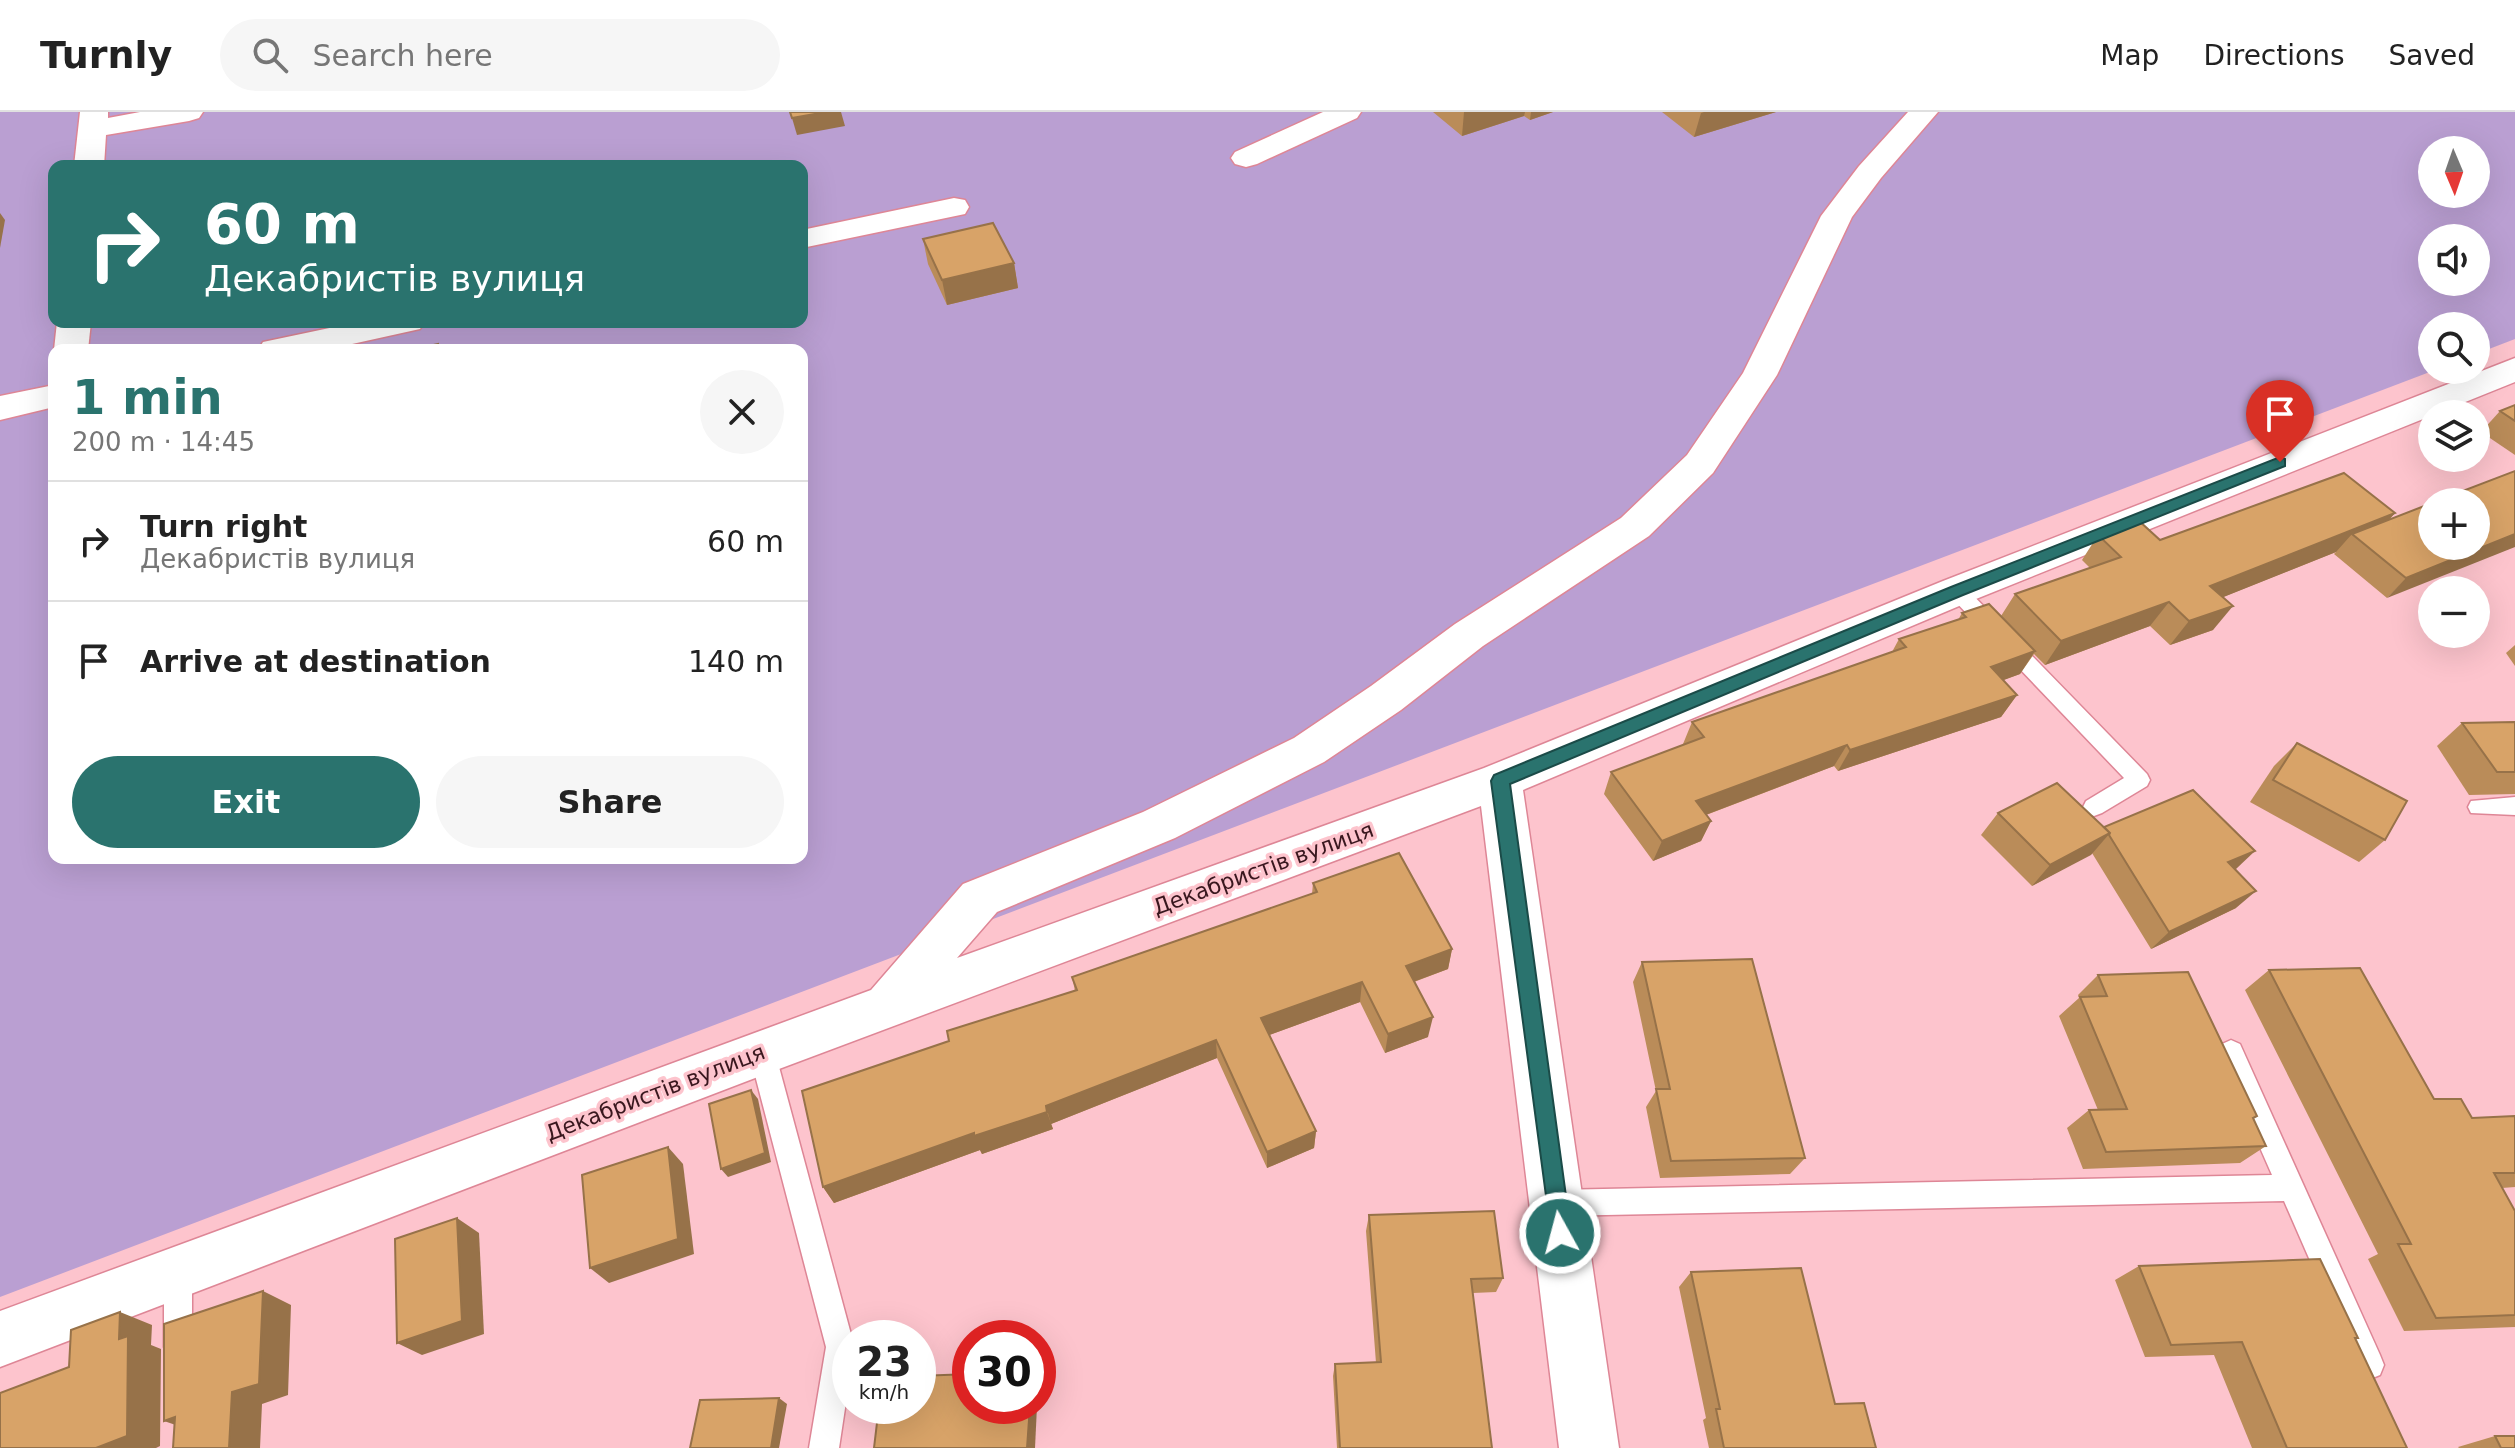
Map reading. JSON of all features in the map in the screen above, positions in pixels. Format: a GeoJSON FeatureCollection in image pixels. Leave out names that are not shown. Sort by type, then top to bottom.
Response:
{"type":"FeatureCollection","features":[{"type":"Feature","properties":{"kind":"street"},"geometry":{"type":"LineString","coordinates":[[90,160],[94,120],[189,112]]}},
{"type":"Feature","properties":{"kind":"street"},"geometry":{"type":"LineString","coordinates":[[1246,158],[1347,112]]}},
{"type":"Feature","properties":{"kind":"street"},"geometry":{"type":"LineString","coordinates":[[887,1006],[980,898],[1159,825],[1309,750],[1386,698],[1469,635],[1635,527],[1700,464],[1760,375],[1837,216],[1870,172],[1924,112]]}},
{"type":"Feature","properties":{"kind":"street"},"geometry":{"type":"LineString","coordinates":[[808,238],[954,207]]}},
{"type":"Feature","properties":{"kind":"street"},"geometry":{"type":"LineString","coordinates":[[304,344],[380,328]]}},
{"type":"Feature","properties":{"kind":"street","name":"Декабристів вулиця"},"geometry":{"type":"LineString","coordinates":[[0,1339],[762,1052],[1500,781],[1957,591],[2515,369]]}},
{"type":"Feature","properties":{"kind":"street"},"geometry":{"type":"LineString","coordinates":[[0,408],[48,397]]}},
{"type":"Feature","properties":{"kind":"street"},"geometry":{"type":"LineString","coordinates":[[1500,781],[1589,1448]]}},
{"type":"Feature","properties":{"kind":"lane"},"geometry":{"type":"LineString","coordinates":[[1957,591],[2139,780],[2094,807]]}},
{"type":"Feature","properties":{"kind":"lane"},"geometry":{"type":"LineString","coordinates":[[2479,807],[2515,806]]}},
{"type":"Feature","properties":{"kind":"lane"},"geometry":{"type":"LineString","coordinates":[[762,1052],[840,1347],[824,1448]]}},
{"type":"Feature","properties":{"kind":"lane"},"geometry":{"type":"LineString","coordinates":[[2231,1052],[2370,1365]]}},
{"type":"Feature","properties":{"kind":"lane"},"geometry":{"type":"LineString","coordinates":[[1556,1203],[2291,1188]]}},
{"type":"Feature","properties":{"kind":"lane"},"geometry":{"type":"LineString","coordinates":[[178,1273],[178,1369]]}},
{"type":"Feature","properties":{"kind":"shaded area"},"geometry":{"type":"Polygon","coordinates":[[[0,112],[2515,112],[2515,339],[2490,349],[2490,312],[2418,312],[2418,376],[0,1297],[0,112]]]}},
{"type":"Feature","properties":{"kind":"building"},"geometry":{"type":"Polygon","coordinates":[[[790,112],[826,112],[792,118],[790,112]]]}},
{"type":"Feature","properties":{"kind":"building"},"geometry":{"type":"Polygon","coordinates":[[[993,223],[1014,263],[942,280],[923,239],[993,223]]]}},
{"type":"Feature","properties":{"kind":"building"},"geometry":{"type":"Polygon","coordinates":[[[2515,405],[2515,421],[2500,411],[2515,405]]]}},
{"type":"Feature","properties":{"kind":"building"},"geometry":{"type":"Polygon","coordinates":[[[2515,471],[2515,534],[2490,544],[2490,488],[2471,488],[2515,471]]]}},
{"type":"Feature","properties":{"kind":"building"},"geometry":{"type":"Polygon","coordinates":[[[2344,473],[2395,513],[2210,586],[2233,606],[2189,621],[2169,602],[2061,641],[2015,594],[2121,557],[2098,535],[2138,520],[2160,540],[2344,473]]]}},
{"type":"Feature","properties":{"kind":"building"},"geometry":{"type":"Polygon","coordinates":[[[2418,508],[2418,560],[2451,560],[2406,578],[2352,534],[2418,508]]]}},
{"type":"Feature","properties":{"kind":"building"},"geometry":{"type":"Polygon","coordinates":[[[1989,604],[2035,651],[1991,667],[2017,695],[1850,750],[1847,745],[1696,801],[1711,821],[1662,841],[1611,772],[1704,737],[1692,722],[1906,647],[1899,639],[1966,617],[1962,613],[1989,604]]]}},
{"type":"Feature","properties":{"kind":"building"},"geometry":{"type":"Polygon","coordinates":[[[2515,722],[2515,772],[2497,772],[2462,723],[2515,722]]]}},
{"type":"Feature","properties":{"kind":"building"},"geometry":{"type":"Polygon","coordinates":[[[2297,743],[2407,801],[2385,840],[2273,780],[2297,743]]]}},
{"type":"Feature","properties":{"kind":"building"},"geometry":{"type":"Polygon","coordinates":[[[2057,783],[2110,833],[2050,865],[1998,813],[2057,783]]]}},
{"type":"Feature","properties":{"kind":"building"},"geometry":{"type":"Polygon","coordinates":[[[2193,790],[2255,851],[2228,862],[2256,891],[2169,932],[2104,827],[2193,790]]]}},
{"type":"Feature","properties":{"kind":"building"},"geometry":{"type":"Polygon","coordinates":[[[1399,853],[1452,949],[1406,966],[1433,1017],[1388,1034],[1362,982],[1261,1018],[1316,1131],[1267,1152],[1216,1040],[1046,1106],[1047,1112],[974,1136],[974,1133],[823,1187],[802,1091],[949,1041],[947,1031],[1077,990],[1072,977],[1317,892],[1313,883],[1399,853]]]}},
{"type":"Feature","properties":{"kind":"building"},"geometry":{"type":"Polygon","coordinates":[[[1752,959],[1805,1158],[1671,1161],[1656,1089],[1670,1089],[1642,962],[1752,959]]]}},
{"type":"Feature","properties":{"kind":"building"},"geometry":{"type":"Polygon","coordinates":[[[2360,968],[2434,1099],[2461,1099],[2472,1118],[2515,1116],[2515,1173],[2494,1173],[2515,1211],[2515,1315],[2436,1318],[2398,1244],[2411,1244],[2269,970],[2360,968]]]}},
{"type":"Feature","properties":{"kind":"building"},"geometry":{"type":"Polygon","coordinates":[[[2188,972],[2257,1116],[2253,1118],[2266,1146],[2106,1152],[2089,1110],[2127,1109],[2080,997],[2107,996],[2098,975],[2188,972]]]}},
{"type":"Feature","properties":{"kind":"building"},"geometry":{"type":"Polygon","coordinates":[[[751,1090],[765,1153],[721,1169],[709,1104],[751,1090]]]}},
{"type":"Feature","properties":{"kind":"building"},"geometry":{"type":"Polygon","coordinates":[[[668,1147],[678,1239],[590,1268],[582,1175],[668,1147]]]}},
{"type":"Feature","properties":{"kind":"building"},"geometry":{"type":"Polygon","coordinates":[[[1494,1211],[1503,1278],[1471,1279],[1492,1448],[1340,1448],[1335,1364],[1381,1362],[1369,1215],[1494,1211]]]}},
{"type":"Feature","properties":{"kind":"building"},"geometry":{"type":"Polygon","coordinates":[[[457,1218],[462,1321],[397,1343],[395,1239],[457,1218]]]}},
{"type":"Feature","properties":{"kind":"building"},"geometry":{"type":"Polygon","coordinates":[[[2320,1259],[2407,1448],[2287,1448],[2242,1342],[2171,1345],[2139,1266],[2320,1259]]]}},
{"type":"Feature","properties":{"kind":"building"},"geometry":{"type":"Polygon","coordinates":[[[1801,1268],[1835,1404],[1864,1403],[1876,1448],[1724,1448],[1716,1409],[1720,1409],[1691,1272],[1801,1268]]]}},
{"type":"Feature","properties":{"kind":"building"},"geometry":{"type":"Polygon","coordinates":[[[263,1291],[259,1384],[232,1392],[229,1448],[173,1448],[175,1417],[164,1421],[164,1324],[263,1291]]]}},
{"type":"Feature","properties":{"kind":"building"},"geometry":{"type":"Polygon","coordinates":[[[120,1312],[119,1339],[128,1336],[127,1436],[96,1448],[0,1448],[0,1393],[69,1367],[71,1330],[120,1312]]]}},
{"type":"Feature","properties":{"kind":"building"},"geometry":{"type":"Polygon","coordinates":[[[936,1375],[952,1375],[952,1424],[1029,1424],[1027,1448],[874,1448],[877,1424],[936,1424],[936,1375]]]}},
{"type":"Feature","properties":{"kind":"building"},"geometry":{"type":"Polygon","coordinates":[[[779,1398],[771,1448],[690,1448],[700,1400],[779,1398]]]}},
{"type":"Feature","properties":{"kind":"building"},"geometry":{"type":"Polygon","coordinates":[[[2495,1436],[2515,1436],[2515,1448],[2501,1448],[2495,1436]]]}},
{"type":"Feature","properties":{"kind":"route"},"geometry":{"type":"LineString","coordinates":[[1560,1233],[1500,781],[1957,591],[2280,462]]}}]}
